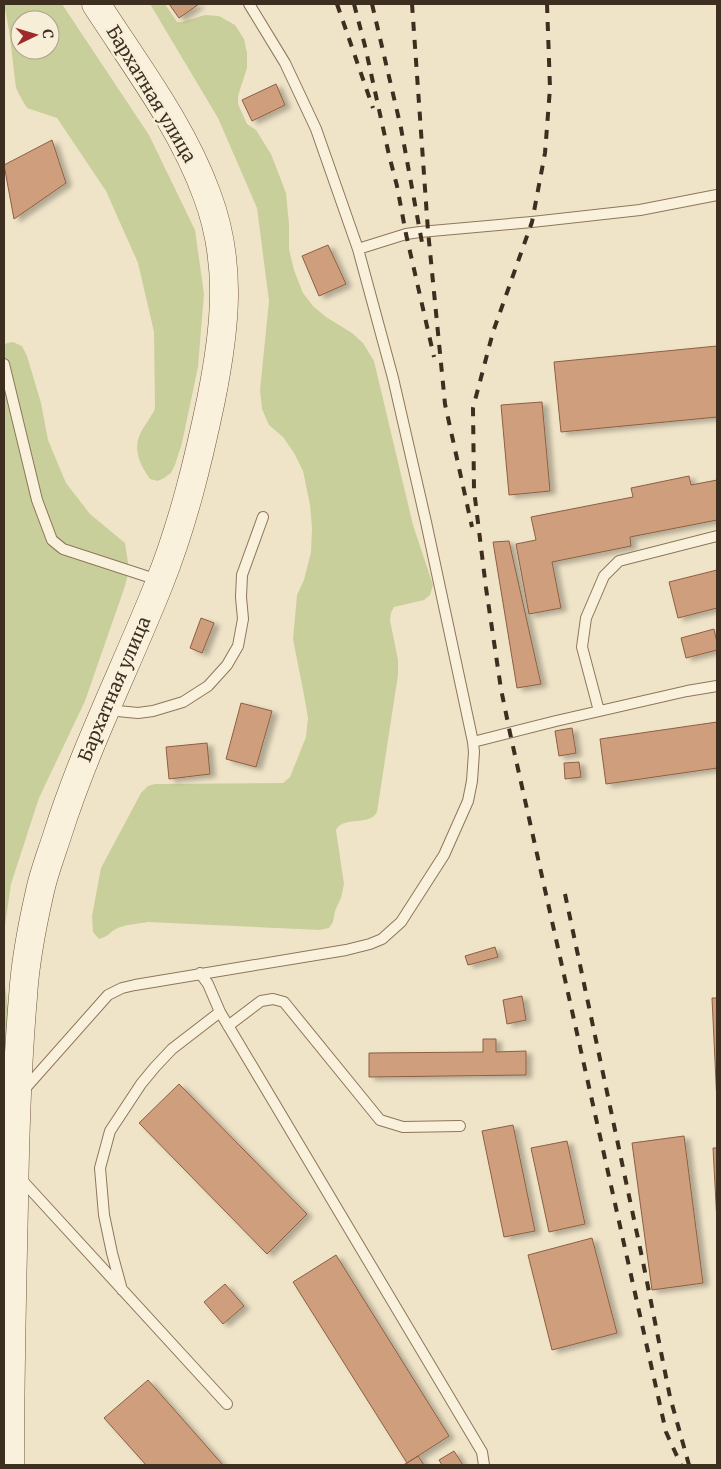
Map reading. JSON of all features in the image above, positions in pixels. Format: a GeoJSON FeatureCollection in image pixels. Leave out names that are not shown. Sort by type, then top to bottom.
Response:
{"type":"FeatureCollection","features":[{"type":"Feature","properties":{"kind":"street","name":"Бархатная улица"},"geometry":{"type":"LineString","coordinates":[[10,1410],[17,1099],[23,994],[41,886],[70,795],[160,580],[189,496],[222,340],[224,271],[222,248],[208,196],[186,145],[96,4]]}},
{"type":"Feature","properties":{"kind":"street"},"geometry":{"type":"LineString","coordinates":[[4,1438],[10,1410]]}},
{"type":"Feature","properties":{"kind":"street"},"geometry":{"type":"LineString","coordinates":[[10,1410],[10,1465]]}},
{"type":"Feature","properties":{"kind":"lane"},"geometry":{"type":"LineString","coordinates":[[17,1099],[108,995],[122,988],[200,973],[346,950],[382,939],[401,922],[444,855],[470,795],[474,752],[473,742],[393,378],[358,249],[316,129],[285,63],[249,4]]}},
{"type":"Feature","properties":{"kind":"lane"},"geometry":{"type":"LineString","coordinates":[[358,249],[406,234],[640,210],[717,195]]}},
{"type":"Feature","properties":{"kind":"lane"},"geometry":{"type":"LineString","coordinates":[[4,364],[37,500],[52,540],[63,549],[160,580]]}},
{"type":"Feature","properties":{"kind":"lane"},"geometry":{"type":"LineString","coordinates":[[106,710],[138,713],[153,711],[183,702],[208,686],[227,665],[238,646],[243,620],[242,575],[263,517]]}},
{"type":"Feature","properties":{"kind":"lane"},"geometry":{"type":"LineString","coordinates":[[599,711],[582,647],[586,618],[604,576],[619,561],[717,536]]}},
{"type":"Feature","properties":{"kind":"lane"},"geometry":{"type":"LineString","coordinates":[[473,742],[599,711],[717,686]]}},
{"type":"Feature","properties":{"kind":"lane"},"geometry":{"type":"LineString","coordinates":[[200,973],[208,984],[228,1026],[482,1452],[484,1465]]}},
{"type":"Feature","properties":{"kind":"lane"},"geometry":{"type":"LineString","coordinates":[[228,1026],[261,1001],[273,998],[284,1002],[380,1120],[403,1127],[460,1126]]}},
{"type":"Feature","properties":{"kind":"lane"},"geometry":{"type":"LineString","coordinates":[[122,1290],[104,1215],[100,1168],[110,1131],[141,1084],[155,1067],[172,1049],[220,1012]]}},
{"type":"Feature","properties":{"kind":"lane"},"geometry":{"type":"LineString","coordinates":[[15,1172],[226,1404]]}},
{"type":"Feature","properties":{"kind":"green space"},"geometry":{"type":"Polygon","coordinates":[[[4,4],[62,4],[149,135],[195,230],[204,294],[198,367],[182,443],[175,465],[171,473],[158,481],[150,479],[140,462],[137,451],[138,438],[155,407],[154,332],[138,263],[106,191],[57,118],[27,108],[16,88],[13,60],[60,60],[60,10],[10,10],[10,38],[4,4]]]}},
{"type":"Feature","properties":{"kind":"green space"},"geometry":{"type":"Polygon","coordinates":[[[150,4],[165,4],[177,22],[205,15],[219,16],[235,25],[244,39],[247,53],[247,68],[238,96],[238,104],[247,124],[256,130],[271,154],[286,193],[289,249],[294,270],[303,293],[313,306],[326,317],[352,333],[363,343],[374,361],[413,525],[433,585],[430,595],[424,600],[394,607],[391,613],[390,620],[398,660],[398,675],[377,812],[368,819],[345,823],[336,830],[344,884],[333,922],[329,928],[320,930],[148,922],[120,927],[99,939],[93,932],[92,916],[101,868],[141,793],[148,786],[155,784],[283,783],[290,777],[306,737],[308,718],[293,639],[297,595],[304,580],[311,552],[312,528],[310,505],[303,471],[294,453],[283,437],[269,425],[262,409],[260,390],[269,301],[257,208],[218,118],[150,4]]]}},
{"type":"Feature","properties":{"kind":"green space"},"geometry":{"type":"Polygon","coordinates":[[[13,342],[22,346],[27,356],[41,403],[48,440],[66,483],[90,514],[125,543],[129,569],[125,586],[85,701],[39,798],[11,884],[4,933],[4,346],[7,343],[13,342]]]}},
{"type":"Feature","properties":{"kind":"green space"},"geometry":{"type":"Polygon","coordinates":[[[4,977],[14,1053],[4,1248],[4,977]]]}},
{"type":"Feature","properties":{"kind":"building"},"geometry":{"type":"Polygon","coordinates":[[[169,4],[199,4],[179,18],[169,4]]]}},
{"type":"Feature","properties":{"kind":"building"},"geometry":{"type":"Polygon","coordinates":[[[276,84],[285,105],[252,121],[242,100],[276,84]]]}},
{"type":"Feature","properties":{"kind":"building"},"geometry":{"type":"Polygon","coordinates":[[[52,140],[66,183],[14,219],[4,165],[52,140]]]}},
{"type":"Feature","properties":{"kind":"building"},"geometry":{"type":"Polygon","coordinates":[[[328,245],[346,284],[319,296],[302,256],[328,245]]]}},
{"type":"Feature","properties":{"kind":"building"},"geometry":{"type":"Polygon","coordinates":[[[717,346],[717,417],[561,432],[554,362],[717,346]]]}},
{"type":"Feature","properties":{"kind":"building"},"geometry":{"type":"Polygon","coordinates":[[[542,402],[550,491],[509,495],[501,405],[542,402]]]}},
{"type":"Feature","properties":{"kind":"building"},"geometry":{"type":"Polygon","coordinates":[[[689,476],[691,485],[717,480],[717,520],[630,537],[631,546],[552,562],[561,608],[529,614],[516,544],[536,540],[531,517],[633,497],[631,488],[689,476]]]}},
{"type":"Feature","properties":{"kind":"building"},"geometry":{"type":"Polygon","coordinates":[[[509,541],[541,684],[517,688],[493,542],[509,541]]]}},
{"type":"Feature","properties":{"kind":"building"},"geometry":{"type":"Polygon","coordinates":[[[717,570],[717,608],[678,618],[669,582],[717,570]]]}},
{"type":"Feature","properties":{"kind":"building"},"geometry":{"type":"Polygon","coordinates":[[[201,618],[214,623],[202,653],[190,648],[201,618]]]}},
{"type":"Feature","properties":{"kind":"building"},"geometry":{"type":"Polygon","coordinates":[[[714,629],[717,650],[686,658],[681,638],[714,629]]]}},
{"type":"Feature","properties":{"kind":"building"},"geometry":{"type":"Polygon","coordinates":[[[241,703],[272,711],[256,767],[226,759],[241,703]]]}},
{"type":"Feature","properties":{"kind":"building"},"geometry":{"type":"Polygon","coordinates":[[[717,722],[717,768],[606,784],[600,739],[717,722]]]}},
{"type":"Feature","properties":{"kind":"building"},"geometry":{"type":"Polygon","coordinates":[[[572,728],[576,753],[559,756],[555,731],[572,728]]]}},
{"type":"Feature","properties":{"kind":"building"},"geometry":{"type":"Polygon","coordinates":[[[207,743],[210,774],[169,779],[166,747],[207,743]]]}},
{"type":"Feature","properties":{"kind":"building"},"geometry":{"type":"Polygon","coordinates":[[[579,762],[581,777],[565,779],[564,763],[579,762]]]}},
{"type":"Feature","properties":{"kind":"building"},"geometry":{"type":"Polygon","coordinates":[[[495,947],[498,957],[468,965],[465,956],[495,947]]]}},
{"type":"Feature","properties":{"kind":"building"},"geometry":{"type":"Polygon","coordinates":[[[522,996],[526,1020],[507,1024],[503,1000],[522,996]]]}},
{"type":"Feature","properties":{"kind":"building"},"geometry":{"type":"Polygon","coordinates":[[[712,998],[717,998],[717,1103],[712,998]]]}},
{"type":"Feature","properties":{"kind":"building"},"geometry":{"type":"Polygon","coordinates":[[[483,1039],[496,1039],[496,1052],[526,1051],[526,1075],[369,1077],[369,1053],[483,1052],[483,1039]]]}},
{"type":"Feature","properties":{"kind":"building"},"geometry":{"type":"Polygon","coordinates":[[[179,1084],[307,1214],[267,1254],[139,1123],[179,1084]]]}},
{"type":"Feature","properties":{"kind":"building"},"geometry":{"type":"Polygon","coordinates":[[[513,1125],[535,1231],[504,1237],[482,1131],[513,1125]]]}},
{"type":"Feature","properties":{"kind":"building"},"geometry":{"type":"Polygon","coordinates":[[[684,1136],[703,1283],[652,1290],[632,1143],[684,1136]]]}},
{"type":"Feature","properties":{"kind":"building"},"geometry":{"type":"Polygon","coordinates":[[[567,1141],[585,1224],[549,1232],[531,1148],[567,1141]]]}},
{"type":"Feature","properties":{"kind":"building"},"geometry":{"type":"Polygon","coordinates":[[[713,1148],[717,1148],[717,1222],[713,1148]]]}},
{"type":"Feature","properties":{"kind":"building"},"geometry":{"type":"Polygon","coordinates":[[[592,1238],[617,1333],[552,1350],[528,1255],[592,1238]]]}},
{"type":"Feature","properties":{"kind":"building"},"geometry":{"type":"Polygon","coordinates":[[[336,1255],[449,1436],[407,1463],[293,1282],[336,1255]]]}},
{"type":"Feature","properties":{"kind":"building"},"geometry":{"type":"Polygon","coordinates":[[[225,1284],[244,1306],[223,1324],[204,1302],[225,1284]]]}},
{"type":"Feature","properties":{"kind":"building"},"geometry":{"type":"Polygon","coordinates":[[[148,1380],[223,1465],[146,1465],[104,1418],[148,1380]]]}},
{"type":"Feature","properties":{"kind":"building"},"geometry":{"type":"Polygon","coordinates":[[[454,1451],[463,1465],[442,1465],[439,1460],[454,1451]]]}},
{"type":"Feature","properties":{"kind":"building"},"geometry":{"type":"Polygon","coordinates":[[[418,1456],[424,1465],[403,1465],[407,1463],[418,1456]]]}},
{"type":"Feature","properties":{"kind":"railway"},"geometry":{"type":"LineString","coordinates":[[337,4],[373,108]]}},
{"type":"Feature","properties":{"kind":"railway"},"geometry":{"type":"LineString","coordinates":[[354,4],[397,186],[434,357]]}},
{"type":"Feature","properties":{"kind":"railway"},"geometry":{"type":"LineString","coordinates":[[372,4],[401,128],[423,248]]}},
{"type":"Feature","properties":{"kind":"railway"},"geometry":{"type":"LineString","coordinates":[[412,4],[428,231],[445,404],[472,527]]}},
{"type":"Feature","properties":{"kind":"railway"},"geometry":{"type":"LineString","coordinates":[[547,4],[550,88],[545,153],[532,222],[493,332],[473,408],[474,490],[486,588],[501,689],[510,733],[666,1432],[681,1465]]}},
{"type":"Feature","properties":{"kind":"railway"},"geometry":{"type":"LineString","coordinates":[[565,894],[670,1397],[689,1465]]}}]}
